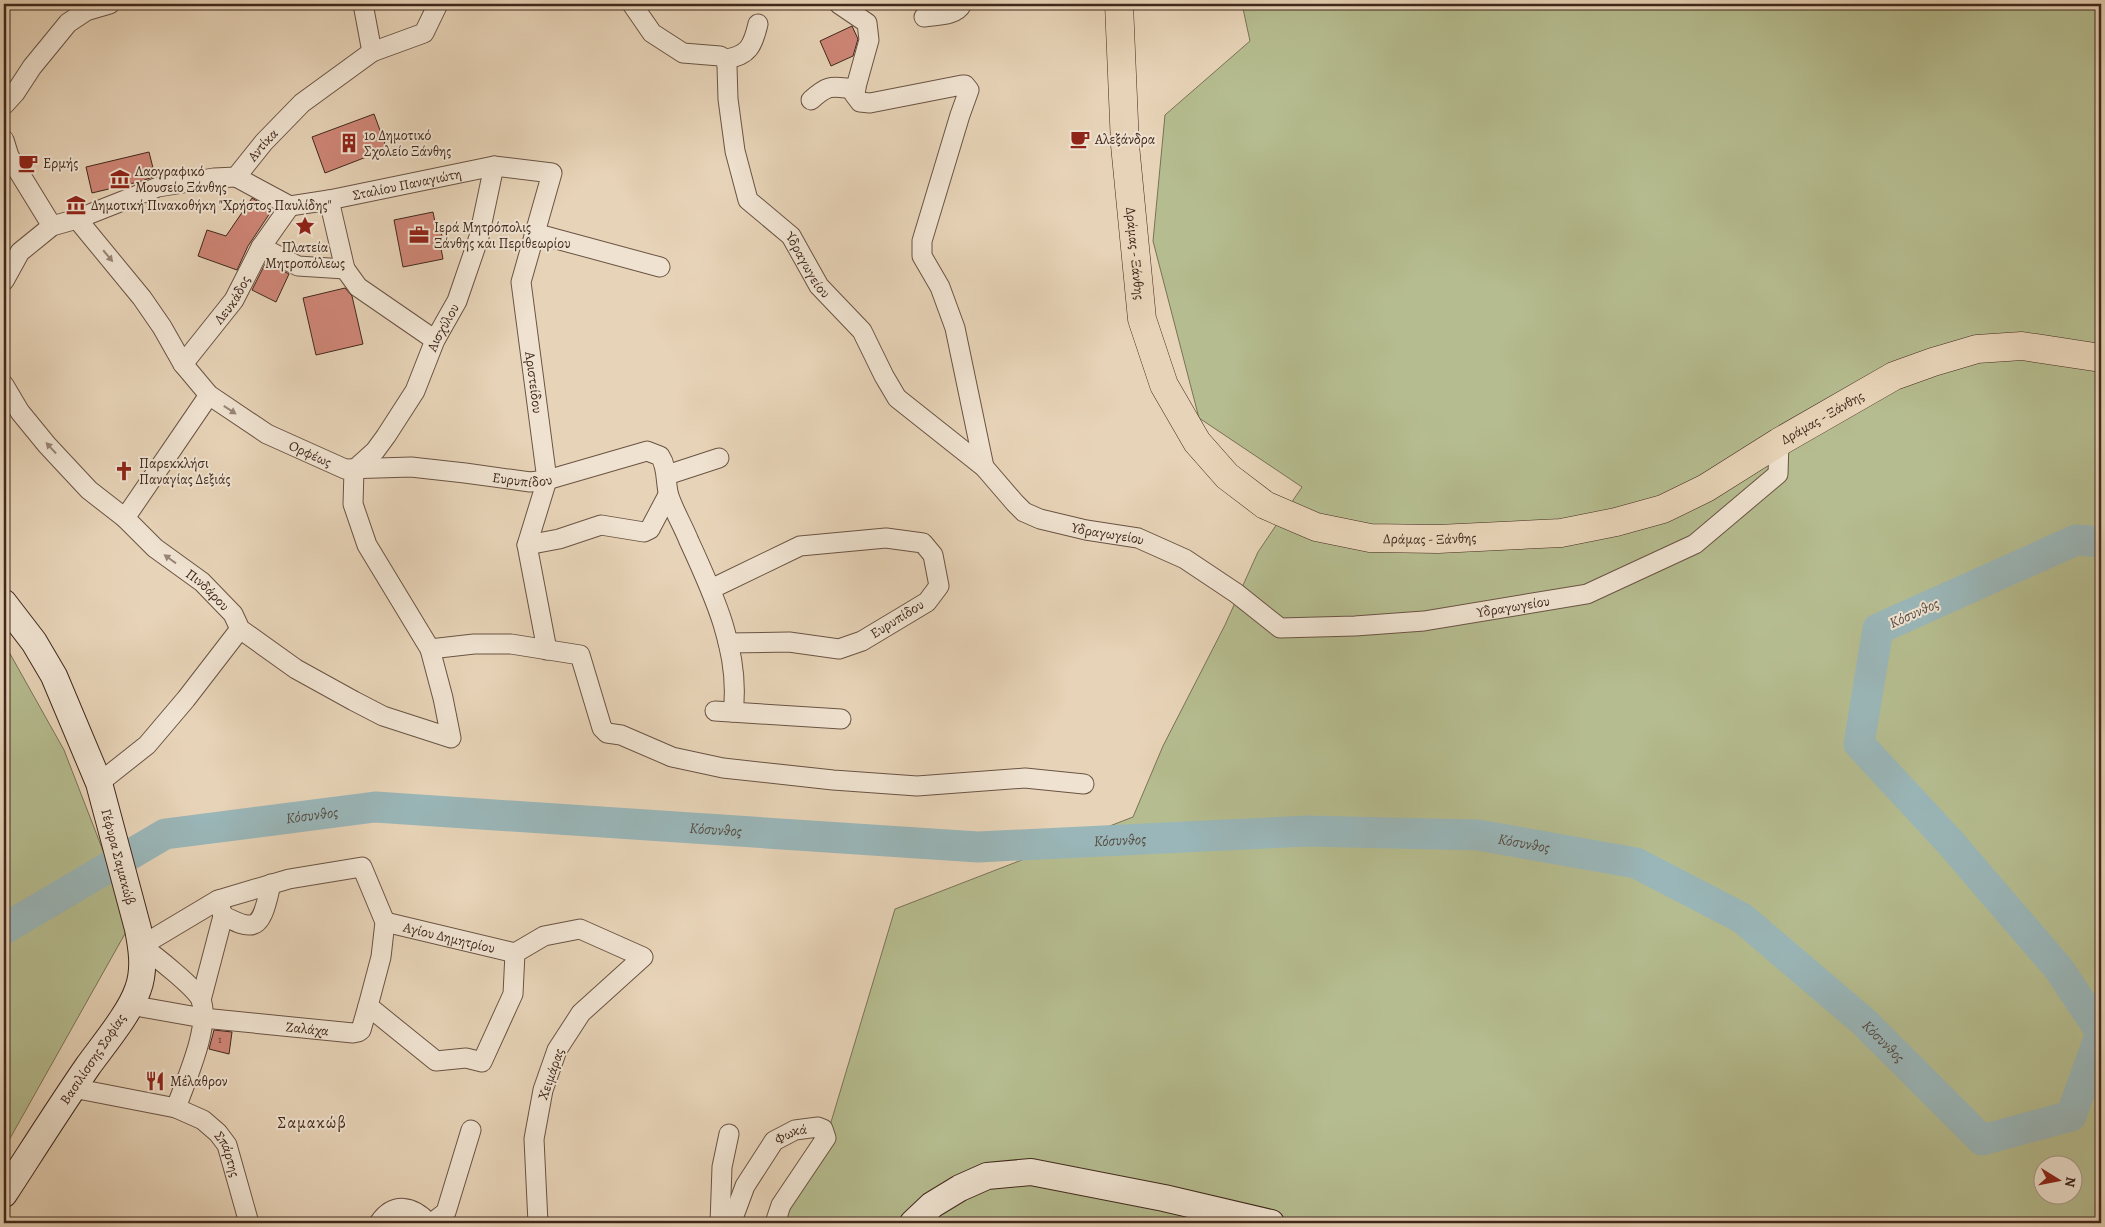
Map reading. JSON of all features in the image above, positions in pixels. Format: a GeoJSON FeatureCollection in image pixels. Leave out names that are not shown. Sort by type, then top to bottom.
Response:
{"type":"FeatureCollection","features":[{"type":"Feature","properties":{"kind":"main road","name":"Δράμας - Ξάνθης"},"geometry":{"type":"LineString","coordinates":[[1119,4],[1124,145],[1142,319],[1164,385],[1197,442],[1227,476],[1265,505],[1316,528],[1370,538],[1438,539],[1561,533],[1616,522],[1663,509],[1706,488],[1779,442],[1894,376],[1977,349],[2022,346],[2101,358]]}},
{"type":"Feature","properties":{"kind":"main road"},"geometry":{"type":"LineString","coordinates":[[4,603],[34,642],[54,676],[101,792]]}},
{"type":"Feature","properties":{"kind":"main road","name":"Γέφυρα Σαμακώβ"},"geometry":{"type":"LineString","coordinates":[[101,792],[133,913]]}},
{"type":"Feature","properties":{"kind":"main road","name":"Βασιλίσσης Σοφίας"},"geometry":{"type":"LineString","coordinates":[[4,1194],[138,991],[141,978],[141,946],[133,913]]}},
{"type":"Feature","properties":{"kind":"main road"},"geometry":{"type":"LineString","coordinates":[[913,1223],[932,1205],[960,1188],[987,1176],[1031,1172],[1164,1198],[1271,1223]]}},
{"type":"Feature","properties":{"kind":"street"},"geometry":{"type":"LineString","coordinates":[[4,105],[68,23],[86,11],[110,4]]}},
{"type":"Feature","properties":{"kind":"street"},"geometry":{"type":"LineString","coordinates":[[363,4],[372,52]]}},
{"type":"Feature","properties":{"kind":"street","name":"Αντίκα"},"geometry":{"type":"LineString","coordinates":[[236,177],[264,142],[302,103],[372,52],[396,42],[424,34],[438,4]]}},
{"type":"Feature","properties":{"kind":"street"},"geometry":{"type":"LineString","coordinates":[[632,4],[652,33],[683,53],[720,56],[726,59],[737,58],[746,52],[754,40],[758,24]]}},
{"type":"Feature","properties":{"kind":"street"},"geometry":{"type":"LineString","coordinates":[[839,4],[867,23],[869,40],[854,94],[860,102],[870,103],[962,85],[965,85],[969,90],[922,241],[922,256],[940,287],[955,328],[984,467]]}},
{"type":"Feature","properties":{"kind":"street"},"geometry":{"type":"LineString","coordinates":[[924,17],[950,13],[959,9],[962,4]]}},
{"type":"Feature","properties":{"kind":"street","name":"Υδραγωγείου"},"geometry":{"type":"LineString","coordinates":[[726,59],[728,98],[735,151],[748,200],[791,236],[819,286],[862,331],[884,376],[898,398],[984,467],[1024,512],[1040,519],[1086,530],[1138,538],[1185,558],[1236,593],[1280,628],[1355,626],[1424,620],[1588,594],[1695,544],[1778,474],[1779,442]]}},
{"type":"Feature","properties":{"kind":"street"},"geometry":{"type":"LineString","coordinates":[[811,100],[823,89],[833,87],[856,89]]}},
{"type":"Feature","properties":{"kind":"street"},"geometry":{"type":"LineString","coordinates":[[4,140],[9,156],[52,226]]}},
{"type":"Feature","properties":{"kind":"street","name":"Σταλίου Παναγιώτη"},"geometry":{"type":"LineString","coordinates":[[290,206],[329,200],[494,166]]}},
{"type":"Feature","properties":{"kind":"street","name":"Αριστείδου"},"geometry":{"type":"LineString","coordinates":[[494,166],[552,173],[521,282],[547,480],[527,544],[547,650]]}},
{"type":"Feature","properties":{"kind":"street","name":"Αισχύλου"},"geometry":{"type":"LineString","coordinates":[[354,470],[374,451],[386,436],[415,391],[435,340],[457,301],[479,237],[494,166]]}},
{"type":"Feature","properties":{"kind":"street"},"geometry":{"type":"LineString","coordinates":[[4,281],[20,252],[52,226],[77,219],[158,187],[214,178],[236,177],[290,206]]}},
{"type":"Feature","properties":{"kind":"street"},"geometry":{"type":"LineString","coordinates":[[329,200],[345,269],[358,287],[435,340]]}},
{"type":"Feature","properties":{"kind":"street","name":"Λευκάδος"},"geometry":{"type":"LineString","coordinates":[[183,364],[234,300],[261,247],[290,206]]}},
{"type":"Feature","properties":{"kind":"street","name":"Ορφέως"},"geometry":{"type":"LineString","coordinates":[[77,219],[142,298],[162,327],[183,364],[209,395],[267,434],[345,469],[354,470]]}},
{"type":"Feature","properties":{"kind":"street"},"geometry":{"type":"LineString","coordinates":[[534,233],[660,267]]}},
{"type":"Feature","properties":{"kind":"street"},"geometry":{"type":"LineString","coordinates":[[261,247],[298,266],[345,269]]}},
{"type":"Feature","properties":{"kind":"street","name":"Πινδάρου"},"geometry":{"type":"LineString","coordinates":[[4,385],[20,412],[90,490],[125,518],[155,548],[202,582],[233,614],[240,629],[296,669],[354,702],[383,716],[451,738],[430,649]]}},
{"type":"Feature","properties":{"kind":"street"},"geometry":{"type":"LineString","coordinates":[[125,518],[209,395]]}},
{"type":"Feature","properties":{"kind":"street","name":"Ευρυπίδου"},"geometry":{"type":"LineString","coordinates":[[354,470],[411,467],[465,472],[530,482],[547,480],[647,451],[660,456],[667,475],[668,495],[711,589],[728,643],[789,642],[839,649],[862,641],[927,602],[939,586],[933,555],[923,543],[886,538],[800,546],[711,589]]}},
{"type":"Feature","properties":{"kind":"street"},"geometry":{"type":"LineString","coordinates":[[667,475],[719,458]]}},
{"type":"Feature","properties":{"kind":"street"},"geometry":{"type":"LineString","coordinates":[[354,470],[353,504],[367,545],[430,649],[474,644],[511,644],[580,655],[602,728],[607,733],[621,735],[672,757],[723,768],[852,782],[916,786],[1024,778],[1084,784]]}},
{"type":"Feature","properties":{"kind":"street"},"geometry":{"type":"LineString","coordinates":[[527,544],[559,539],[601,525],[644,532],[650,529],[668,495]]}},
{"type":"Feature","properties":{"kind":"street"},"geometry":{"type":"LineString","coordinates":[[101,792],[147,745],[186,699],[240,629]]}},
{"type":"Feature","properties":{"kind":"street"},"geometry":{"type":"LineString","coordinates":[[728,643],[733,680],[724,712],[841,719]]}},
{"type":"Feature","properties":{"kind":"street"},"geometry":{"type":"LineString","coordinates":[[202,1009],[164,963],[141,946],[271,884],[362,867],[385,922],[381,957],[368,1006],[436,1061],[466,1058],[482,1062],[485,1058],[513,994],[515,952]]}},
{"type":"Feature","properties":{"kind":"street"},"geometry":{"type":"LineString","coordinates":[[221,908],[246,925],[252,926],[257,922],[266,907],[271,884]]}},
{"type":"Feature","properties":{"kind":"street"},"geometry":{"type":"LineString","coordinates":[[176,1108],[200,1041],[202,1009],[221,908]]}},
{"type":"Feature","properties":{"kind":"street","name":"Αγίου Δημητρίου"},"geometry":{"type":"LineString","coordinates":[[385,922],[515,952]]}},
{"type":"Feature","properties":{"kind":"street","name":"Χειμάρας"},"geometry":{"type":"LineString","coordinates":[[515,952],[544,936],[580,929],[643,957],[581,1013],[557,1050],[543,1090],[534,1139],[538,1223]]}},
{"type":"Feature","properties":{"kind":"street"},"geometry":{"type":"LineString","coordinates":[[130,1005],[202,1009]]}},
{"type":"Feature","properties":{"kind":"street","name":"Ζαλάχα"},"geometry":{"type":"LineString","coordinates":[[202,1009],[353,1033],[361,1030],[368,1006]]}},
{"type":"Feature","properties":{"kind":"street","name":"Σπάρτης"},"geometry":{"type":"LineString","coordinates":[[73,1088],[176,1108],[203,1120],[218,1133],[227,1145],[249,1223]]}},
{"type":"Feature","properties":{"kind":"street","name":"Φωκά"},"geometry":{"type":"LineString","coordinates":[[728,1223],[732,1220],[745,1186],[774,1141],[795,1130],[818,1126],[823,1129],[826,1138],[781,1205],[775,1223]]}},
{"type":"Feature","properties":{"kind":"street"},"geometry":{"type":"LineString","coordinates":[[381,1220],[397,1208],[409,1209],[420,1214],[430,1223],[446,1212],[471,1130]]}},
{"type":"Feature","properties":{"kind":"street"},"geometry":{"type":"LineString","coordinates":[[720,1223],[722,1167],[729,1134]]}},
{"type":"Feature","properties":{"kind":"green space"},"geometry":{"type":"Polygon","coordinates":[[[1242,4],[2101,4],[2101,1223],[778,1223],[819,1162],[895,909],[1133,817],[1163,746],[1225,625],[1258,552],[1302,487],[1199,418],[1153,241],[1165,115],[1250,41],[1242,4]]]}},
{"type":"Feature","properties":{"kind":"green space"},"geometry":{"type":"Polygon","coordinates":[[[4,643],[64,750],[131,923],[4,1149],[4,643]]]}},
{"type":"Feature","properties":{"kind":"building"},"geometry":{"type":"Polygon","coordinates":[[[852,26],[858,39],[853,56],[831,66],[820,41],[852,26]]]}},
{"type":"Feature","properties":{"kind":"building","name":"1ο Δημοτικό Σχολείο Ξάνθης"},"geometry":{"type":"Polygon","coordinates":[[[374,114],[387,149],[325,173],[312,137],[374,114]]]}},
{"type":"Feature","properties":{"kind":"building"},"geometry":{"type":"Polygon","coordinates":[[[149,152],[155,176],[92,193],[86,167],[149,152]]]}},
{"type":"Feature","properties":{"kind":"building"},"geometry":{"type":"Polygon","coordinates":[[[252,198],[272,210],[248,246],[237,270],[198,256],[207,230],[226,236],[252,198]]]}},
{"type":"Feature","properties":{"kind":"building","name":"Ιερά Μητρόπολις Ξάνθης και Περιθεωρίου"},"geometry":{"type":"Polygon","coordinates":[[[433,212],[436,227],[440,226],[443,242],[440,243],[443,259],[403,267],[394,220],[433,212]]]}},
{"type":"Feature","properties":{"kind":"building"},"geometry":{"type":"Polygon","coordinates":[[[266,262],[289,274],[276,302],[252,290],[266,262]]]}},
{"type":"Feature","properties":{"kind":"building"},"geometry":{"type":"Polygon","coordinates":[[[345,288],[352,296],[363,344],[316,355],[303,298],[345,288]]]}},
{"type":"Feature","properties":{"kind":"building"},"geometry":{"type":"Polygon","coordinates":[[[214,1030],[232,1032],[229,1054],[209,1049],[214,1030]]]}},
{"type":"Feature","properties":{"kind":"waterway","name":"Κόσυνθος"},"geometry":{"type":"LineString","coordinates":[[2101,542],[2076,540],[1878,629],[1859,744],[1949,841],[2059,969],[2101,1032]]}},
{"type":"Feature","properties":{"kind":"waterway","name":"Κόσυνθος"},"geometry":{"type":"LineString","coordinates":[[4,929],[165,834],[375,807],[978,847],[1308,831],[1478,835],[1636,863],[1742,918],[1864,1022],[1982,1140],[2071,1116],[2101,1033]]}},
{"type":"Feature","properties":{"kind":"place","name":"Αλεξάνδρα"},"geometry":{"type":"Point","coordinates":[1080,139]}},
{"type":"Feature","properties":{"kind":"place","name":"1ο Δημοτικό Σχολείο Ξάνθης"},"geometry":{"type":"Point","coordinates":[349,143]}},
{"type":"Feature","properties":{"kind":"place","name":"Ερμής"},"geometry":{"type":"Point","coordinates":[28,163]}},
{"type":"Feature","properties":{"kind":"place","name":"Λαογραφικό Μουσείο Ξάνθης"},"geometry":{"type":"Point","coordinates":[120,179]}},
{"type":"Feature","properties":{"kind":"place","name":"Δημοτική Πινακοθήκη \"Χρήστος Παυλίδης\""},"geometry":{"type":"Point","coordinates":[76,205]}},
{"type":"Feature","properties":{"kind":"place","name":"Πλατεία Μητροπόλεως"},"geometry":{"type":"Point","coordinates":[305,226]}},
{"type":"Feature","properties":{"kind":"place","name":"Ιερά Μητρόπολις Ξάνθης και Περιθεωρίου"},"geometry":{"type":"Point","coordinates":[419,235]}},
{"type":"Feature","properties":{"kind":"place","name":"Παρεκκλήσι Παναγίας Δεξιάς"},"geometry":{"type":"Point","coordinates":[124,471]}},
{"type":"Feature","properties":{"kind":"place","name":"Μέλαθρον"},"geometry":{"type":"Point","coordinates":[155,1081]}},
{"type":"Feature","properties":{"kind":"district","name":"Σαμακώβ"},"geometry":{"type":"Point","coordinates":[312,1123]}}]}
